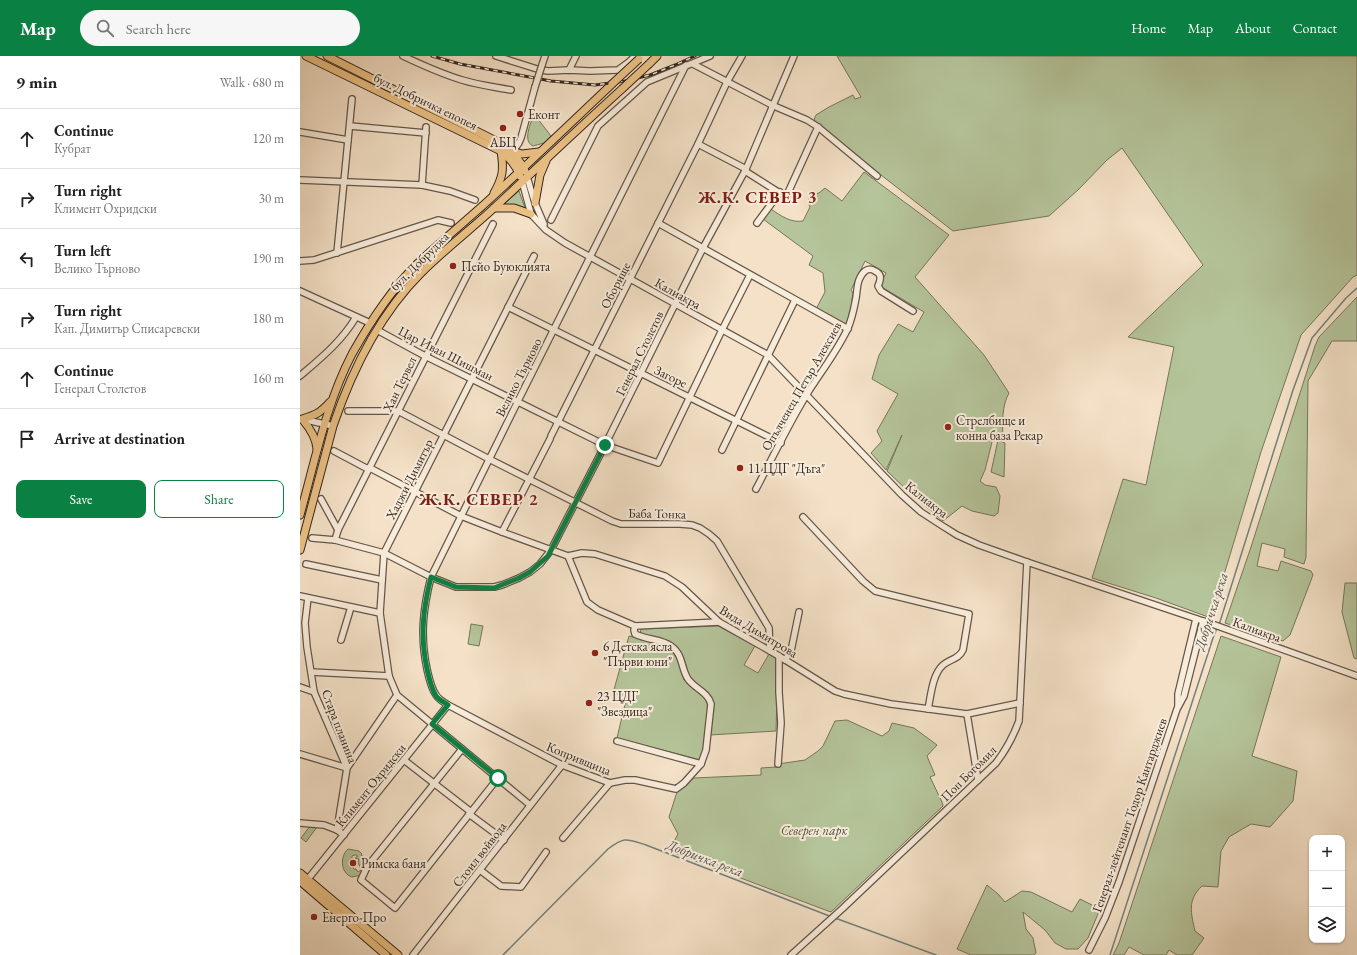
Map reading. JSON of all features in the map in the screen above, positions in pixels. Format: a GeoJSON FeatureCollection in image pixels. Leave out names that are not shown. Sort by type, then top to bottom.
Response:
{"type":"FeatureCollection","features":[{"type":"Feature","properties":{"kind":"main road","name":"бул. Добричка епопея"},"geometry":{"type":"LineString","coordinates":[[306,56],[501,151],[521,170]]}},
{"type":"Feature","properties":{"kind":"main road","name":"бул. Добричка епопея"},"geometry":{"type":"LineString","coordinates":[[327,56],[504,145],[512,151],[520,161],[521,170],[525,179]]}},
{"type":"Feature","properties":{"kind":"main road","name":"бул. Добруджа"},"geometry":{"type":"LineString","coordinates":[[300,550],[333,426],[352,376],[377,330],[396,301],[422,272],[494,208],[657,56]]}},
{"type":"Feature","properties":{"kind":"main road","name":"бул. Добруджа"},"geometry":{"type":"LineString","coordinates":[[300,515],[324,424],[333,399],[352,355],[370,324],[389,296],[415,266],[490,199],[639,57]]}},
{"type":"Feature","properties":{"kind":"main road"},"geometry":{"type":"LineString","coordinates":[[580,114],[586,122]]}},
{"type":"Feature","properties":{"kind":"main road"},"geometry":{"type":"LineString","coordinates":[[490,199],[503,174],[501,151]]}},
{"type":"Feature","properties":{"kind":"main road"},"geometry":{"type":"LineString","coordinates":[[512,151],[522,154],[541,151]]}},
{"type":"Feature","properties":{"kind":"main road"},"geometry":{"type":"LineString","coordinates":[[535,203],[540,175],[547,158]]}},
{"type":"Feature","properties":{"kind":"main road"},"geometry":{"type":"LineString","coordinates":[[494,208],[514,208],[531,214]]}},
{"type":"Feature","properties":{"kind":"main road"},"geometry":{"type":"LineString","coordinates":[[301,418],[316,415],[333,399]]}},
{"type":"Feature","properties":{"kind":"main road"},"geometry":{"type":"LineString","coordinates":[[301,418],[310,428],[314,437],[317,453]]}},
{"type":"Feature","properties":{"kind":"main road"},"geometry":{"type":"LineString","coordinates":[[300,873],[398,955]]}},
{"type":"Feature","properties":{"kind":"main road"},"geometry":{"type":"LineString","coordinates":[[300,881],[386,955]]}},
{"type":"Feature","properties":{"kind":"street"},"geometry":{"type":"LineString","coordinates":[[403,56],[460,80],[512,90]]}},
{"type":"Feature","properties":{"kind":"street"},"geometry":{"type":"LineString","coordinates":[[496,56],[548,71],[618,70],[639,57]]}},
{"type":"Feature","properties":{"kind":"street"},"geometry":{"type":"LineString","coordinates":[[501,151],[512,151],[518,145],[545,56]]}},
{"type":"Feature","properties":{"kind":"street"},"geometry":{"type":"LineString","coordinates":[[569,70],[576,56]]}},
{"type":"Feature","properties":{"kind":"street"},"geometry":{"type":"LineString","coordinates":[[551,220],[598,126],[647,82],[710,56]]}},
{"type":"Feature","properties":{"kind":"street","name":"Оборище"},"geometry":{"type":"LineString","coordinates":[[502,532],[698,144],[727,82],[742,56]]}},
{"type":"Feature","properties":{"kind":"street","name":"Генерал Столетов"},"geometry":{"type":"LineString","coordinates":[[312,538],[335,540],[384,552],[431,577],[456,587],[494,588],[530,572],[548,556],[641,374],[703,248],[746,170],[794,56]]}},
{"type":"Feature","properties":{"kind":"street"},"geometry":{"type":"LineString","coordinates":[[693,64],[774,106],[807,120],[877,176]]}},
{"type":"Feature","properties":{"kind":"street","name":"Велико Търново"},"geometry":{"type":"LineString","coordinates":[[448,705],[437,697],[432,688],[428,677],[423,651],[425,601],[431,577],[686,65]]}},
{"type":"Feature","properties":{"kind":"street"},"geometry":{"type":"LineString","coordinates":[[336,253],[352,99]]}},
{"type":"Feature","properties":{"kind":"street"},"geometry":{"type":"LineString","coordinates":[[350,126],[426,130],[422,185]]}},
{"type":"Feature","properties":{"kind":"street"},"geometry":{"type":"LineString","coordinates":[[698,144],[746,170],[786,197],[818,128]]}},
{"type":"Feature","properties":{"kind":"street"},"geometry":{"type":"LineString","coordinates":[[300,132],[348,140]]}},
{"type":"Feature","properties":{"kind":"street"},"geometry":{"type":"LineString","coordinates":[[525,179],[546,230]]}},
{"type":"Feature","properties":{"kind":"street","name":"Калиакра"},"geometry":{"type":"LineString","coordinates":[[525,179],[531,214],[546,230],[565,243],[768,355],[897,490],[921,512],[957,535],[1027,562],[1212,624],[1357,676]]}},
{"type":"Feature","properties":{"kind":"street"},"geometry":{"type":"LineString","coordinates":[[300,180],[422,185],[450,191],[475,200]]}},
{"type":"Feature","properties":{"kind":"street"},"geometry":{"type":"LineString","coordinates":[[757,223],[774,198],[780,192]]}},
{"type":"Feature","properties":{"kind":"street"},"geometry":{"type":"LineString","coordinates":[[300,261],[314,260],[438,220],[451,223]]}},
{"type":"Feature","properties":{"kind":"street","name":"Хан Тервел"},"geometry":{"type":"LineString","coordinates":[[335,540],[338,530],[425,356],[493,224]]}},
{"type":"Feature","properties":{"kind":"street"},"geometry":{"type":"LineString","coordinates":[[658,224],[848,329]]}},
{"type":"Feature","properties":{"kind":"street","name":"Хаджи Димитър"},"geometry":{"type":"LineString","coordinates":[[530,805],[397,695],[389,676],[380,613],[384,552],[534,256]]}},
{"type":"Feature","properties":{"kind":"street","name":"Опълченец Петър Алексиев"},"geometry":{"type":"LineString","coordinates":[[756,489],[806,395],[848,329],[853,313],[859,280],[865,271],[871,269],[878,273],[880,275],[880,280],[878,286],[881,291],[913,311]]}},
{"type":"Feature","properties":{"kind":"street"},"geometry":{"type":"LineString","coordinates":[[689,398],[750,275]]}},
{"type":"Feature","properties":{"kind":"street"},"geometry":{"type":"LineString","coordinates":[[300,291],[370,324]]}},
{"type":"Feature","properties":{"kind":"street"},"geometry":{"type":"LineString","coordinates":[[722,450],[796,300]]}},
{"type":"Feature","properties":{"kind":"street","name":"Загоре"},"geometry":{"type":"LineString","coordinates":[[508,307],[781,443]]}},
{"type":"Feature","properties":{"kind":"street"},"geometry":{"type":"LineString","coordinates":[[300,376],[337,342],[356,317]]}},
{"type":"Feature","properties":{"kind":"street","name":"Цар Иван Шишман"},"geometry":{"type":"LineString","coordinates":[[377,330],[425,356],[605,445],[658,463],[689,398]]}},
{"type":"Feature","properties":{"kind":"street"},"geometry":{"type":"LineString","coordinates":[[348,411],[398,411]]}},
{"type":"Feature","properties":{"kind":"street","name":"Баба Тонка"},"geometry":{"type":"LineString","coordinates":[[398,411],[612,521],[621,524],[680,524],[692,525],[700,528],[717,541],[769,628],[770,651]]}},
{"type":"Feature","properties":{"kind":"street"},"geometry":{"type":"LineString","coordinates":[[301,418],[333,426]]}},
{"type":"Feature","properties":{"kind":"street"},"geometry":{"type":"LineString","coordinates":[[334,451],[366,468],[370,468]]}},
{"type":"Feature","properties":{"kind":"street","name":"Вида Димитрова"},"geometry":{"type":"LineString","coordinates":[[370,468],[461,516],[551,550],[568,556],[582,553],[595,554],[665,576],[682,587],[718,622],[779,656],[835,691],[844,694],[928,709],[967,714],[1020,703]]}},
{"type":"Feature","properties":{"kind":"street"},"geometry":{"type":"LineString","coordinates":[[320,499],[338,530]]}},
{"type":"Feature","properties":{"kind":"street"},"geometry":{"type":"LineString","coordinates":[[803,517],[863,581],[875,591],[969,614],[961,655],[946,662],[939,669],[933,685],[928,709]]}},
{"type":"Feature","properties":{"kind":"street"},"geometry":{"type":"LineString","coordinates":[[568,556],[584,595],[589,604],[598,610],[635,626],[718,622]]}},
{"type":"Feature","properties":{"kind":"street","name":"Поп Богомил"},"geometry":{"type":"LineString","coordinates":[[791,955],[842,909],[996,763],[1006,751],[1019,721],[1027,562]]}},
{"type":"Feature","properties":{"kind":"street"},"geometry":{"type":"LineString","coordinates":[[306,564],[382,580]]}},
{"type":"Feature","properties":{"kind":"street"},"geometry":{"type":"LineString","coordinates":[[300,596],[380,613]]}},
{"type":"Feature","properties":{"kind":"street","name":"Стара планина"},"geometry":{"type":"LineString","coordinates":[[308,598],[305,623],[314,692],[347,768],[337,830]]}},
{"type":"Feature","properties":{"kind":"street"},"geometry":{"type":"LineString","coordinates":[[341,640],[351,607]]}},
{"type":"Feature","properties":{"kind":"street"},"geometry":{"type":"LineString","coordinates":[[785,660],[790,651],[799,612]]}},
{"type":"Feature","properties":{"kind":"street","name":"Генерал-лейтенант Тодор Кантарджиев"},"geometry":{"type":"LineString","coordinates":[[1178,709],[1178,694],[1196,619]]}},
{"type":"Feature","properties":{"kind":"street","name":"Генерал-лейтенант Тодор Кантарджиев"},"geometry":{"type":"LineString","coordinates":[[1089,950],[1105,918],[1119,882],[1178,709],[1184,696],[1203,621]]}},
{"type":"Feature","properties":{"kind":"street","name":"Копривщица"},"geometry":{"type":"LineString","coordinates":[[448,705],[562,765],[610,784],[626,780],[635,780],[676,789],[684,783],[701,764],[706,750],[711,704],[710,699],[687,678],[680,656],[676,650],[667,644],[635,634],[635,626]]}},
{"type":"Feature","properties":{"kind":"street"},"geometry":{"type":"LineString","coordinates":[[778,764],[781,723],[779,656]]}},
{"type":"Feature","properties":{"kind":"street"},"geometry":{"type":"LineString","coordinates":[[311,672],[389,676]]}},
{"type":"Feature","properties":{"kind":"street"},"geometry":{"type":"LineString","coordinates":[[300,687],[314,692]]}},
{"type":"Feature","properties":{"kind":"street"},"geometry":{"type":"LineString","coordinates":[[300,754],[347,768],[397,695]]}},
{"type":"Feature","properties":{"kind":"street","name":"Климент Охридски"},"geometry":{"type":"LineString","coordinates":[[308,879],[448,705]]}},
{"type":"Feature","properties":{"kind":"street"},"geometry":{"type":"LineString","coordinates":[[967,714],[978,780]]}},
{"type":"Feature","properties":{"kind":"street"},"geometry":{"type":"LineString","coordinates":[[617,741],[701,764]]}},
{"type":"Feature","properties":{"kind":"street"},"geometry":{"type":"LineString","coordinates":[[462,749],[367,867],[361,880],[395,908],[498,778]]}},
{"type":"Feature","properties":{"kind":"street"},"geometry":{"type":"LineString","coordinates":[[404,760],[504,840]]}},
{"type":"Feature","properties":{"kind":"street","name":"Стоил войвода"},"geometry":{"type":"LineString","coordinates":[[413,955],[562,765]]}},
{"type":"Feature","properties":{"kind":"street"},"geometry":{"type":"LineString","coordinates":[[563,838],[610,784]]}},
{"type":"Feature","properties":{"kind":"street"},"geometry":{"type":"LineString","coordinates":[[300,822],[324,825],[337,830],[344,835]]}},
{"type":"Feature","properties":{"kind":"street"},"geometry":{"type":"LineString","coordinates":[[480,870],[501,886],[521,888],[546,852]]}},
{"type":"Feature","properties":{"kind":"green space"},"geometry":{"type":"Polygon","coordinates":[[[837,56],[1357,56],[1357,275],[1353,277],[1301,335],[1261,452],[1211,618],[1156,598],[1092,578],[1123,479],[1146,485],[1174,347],[1128,337],[1203,265],[1122,148],[1107,160],[1079,189],[1049,216],[953,231],[872,168],[814,120],[816,115],[853,95],[855,99],[861,97],[837,56]]]}},
{"type":"Feature","properties":{"kind":"green space"},"geometry":{"type":"Polygon","coordinates":[[[534,114],[551,136],[544,143],[533,146],[528,140],[528,132],[534,114]]]}},
{"type":"Feature","properties":{"kind":"green space"},"geometry":{"type":"Polygon","coordinates":[[[864,172],[949,235],[915,277],[984,355],[1009,393],[1004,409],[1003,437],[994,434],[985,470],[980,481],[985,485],[996,487],[1000,496],[998,513],[994,516],[972,511],[962,506],[943,521],[912,495],[887,471],[902,435],[886,470],[871,453],[882,441],[877,431],[898,394],[872,379],[879,355],[898,324],[913,332],[924,312],[883,288],[881,283],[886,273],[865,261],[851,290],[853,293],[851,309],[846,325],[816,309],[825,292],[823,273],[809,265],[813,256],[763,219],[771,209],[790,220],[803,221],[810,207],[808,202],[810,195],[819,193],[825,188],[842,201],[864,172]]]}},
{"type":"Feature","properties":{"kind":"green space"},"geometry":{"type":"Polygon","coordinates":[[[519,191],[525,208],[514,205],[506,205],[505,203],[519,191]]]}},
{"type":"Feature","properties":{"kind":"green space"},"geometry":{"type":"Polygon","coordinates":[[[1357,297],[1357,341],[1332,341],[1308,381],[1306,557],[1304,564],[1284,557],[1285,549],[1262,543],[1257,566],[1278,571],[1281,561],[1311,571],[1313,575],[1290,635],[1283,641],[1225,623],[1251,547],[1315,346],[1319,337],[1357,297]]]}},
{"type":"Feature","properties":{"kind":"green space"},"geometry":{"type":"Polygon","coordinates":[[[998,440],[1005,443],[1004,477],[991,472],[998,440]]]}},
{"type":"Feature","properties":{"kind":"green space"},"geometry":{"type":"Polygon","coordinates":[[[1345,583],[1357,583],[1357,659],[1354,658],[1342,612],[1345,583]]]}},
{"type":"Feature","properties":{"kind":"green space"},"geometry":{"type":"Polygon","coordinates":[[[471,624],[483,626],[479,646],[468,644],[471,624]]]}},
{"type":"Feature","properties":{"kind":"green space"},"geometry":{"type":"Polygon","coordinates":[[[718,626],[755,646],[744,665],[758,673],[769,654],[778,660],[776,731],[710,735],[712,698],[693,682],[689,676],[683,656],[670,643],[640,634],[641,629],[718,626]]]}},
{"type":"Feature","properties":{"kind":"green space"},"geometry":{"type":"Polygon","coordinates":[[[629,636],[665,645],[675,651],[684,680],[692,688],[704,696],[708,704],[705,747],[701,760],[617,738],[627,696],[613,693],[629,636]]]}},
{"type":"Feature","properties":{"kind":"green space"},"geometry":{"type":"Polygon","coordinates":[[[1221,636],[1281,657],[1252,756],[1297,771],[1293,801],[1270,827],[1251,824],[1229,837],[1221,851],[1218,887],[1202,886],[1197,891],[1192,902],[1191,907],[1195,931],[1204,938],[1192,955],[1177,955],[1169,950],[1166,955],[1144,955],[1129,947],[1124,955],[1113,955],[1119,943],[1221,636]]]}},
{"type":"Feature","properties":{"kind":"green space","name":"Северен парк"},"geometry":{"type":"Polygon","coordinates":[[[847,720],[882,736],[889,731],[892,723],[914,728],[937,745],[927,756],[935,775],[930,777],[943,806],[831,912],[669,851],[678,834],[669,817],[677,792],[694,778],[761,775],[761,768],[776,767],[778,764],[805,760],[823,746],[835,721],[847,720]]]}},
{"type":"Feature","properties":{"kind":"green space"},"geometry":{"type":"Polygon","coordinates":[[[310,826],[317,827],[306,842],[301,838],[310,826]]]}},
{"type":"Feature","properties":{"kind":"green space"},"geometry":{"type":"Polygon","coordinates":[[[348,849],[359,851],[362,854],[361,855],[367,859],[362,875],[352,877],[345,872],[342,864],[345,852],[348,849]],[[357,855],[352,856],[352,865],[358,872],[361,870],[358,862],[359,859],[355,858],[357,855]]]}},
{"type":"Feature","properties":{"kind":"green space"},"geometry":{"type":"Polygon","coordinates":[[[987,885],[1005,902],[1022,891],[1031,892],[1072,912],[1080,899],[1100,909],[1088,938],[1078,949],[1066,949],[1055,943],[1045,930],[1023,912],[1026,929],[1033,938],[1036,953],[1034,955],[971,955],[957,949],[987,885]]]}},
{"type":"Feature","properties":{"kind":"waterway","name":"Добричка река"},"geometry":{"type":"LineString","coordinates":[[1219,625],[1293,390],[1312,338],[1346,298],[1357,288]]}},
{"type":"Feature","properties":{"kind":"waterway","name":"Добричка река"},"geometry":{"type":"LineString","coordinates":[[1110,955],[1217,628]]}},
{"type":"Feature","properties":{"kind":"waterway","name":"Добричка река"},"geometry":{"type":"LineString","coordinates":[[503,955],[608,849],[622,840],[630,840],[646,845],[832,917]]}},
{"type":"Feature","properties":{"kind":"waterway","name":"Добричка река"},"geometry":{"type":"LineString","coordinates":[[835,918],[936,955]]}},
{"type":"Feature","properties":{"kind":"railway"},"geometry":{"type":"LineString","coordinates":[[432,56],[460,64],[551,81],[595,85],[625,81],[650,75],[695,56]]}},
{"type":"Feature","properties":{"kind":"place","name":"Еконт"},"geometry":{"type":"Point","coordinates":[520,114]}},
{"type":"Feature","properties":{"kind":"place","name":"АБЦ"},"geometry":{"type":"Point","coordinates":[503,128]}},
{"type":"Feature","properties":{"kind":"place","name":"Пейо Буюклията"},"geometry":{"type":"Point","coordinates":[453,266]}},
{"type":"Feature","properties":{"kind":"place","name":"Стрелбище и конна база Рекар"},"geometry":{"type":"Point","coordinates":[948,427]}},
{"type":"Feature","properties":{"kind":"place","name":"11 ЦДГ \"Дъга\""},"geometry":{"type":"Point","coordinates":[740,468]}},
{"type":"Feature","properties":{"kind":"place","name":"6 Детска ясла \"Първи юни\""},"geometry":{"type":"Point","coordinates":[595,653]}},
{"type":"Feature","properties":{"kind":"place","name":"23 ЦДГ \"Звездица\""},"geometry":{"type":"Point","coordinates":[589,703]}},
{"type":"Feature","properties":{"kind":"place","name":"Римска баня"},"geometry":{"type":"Point","coordinates":[353,863]}},
{"type":"Feature","properties":{"kind":"place","name":"Енерго-Про"},"geometry":{"type":"Point","coordinates":[314,917]}},
{"type":"Feature","properties":{"kind":"district","name":"Ж.К. СЕВЕР 3"},"geometry":{"type":"Point","coordinates":[758,197]}},
{"type":"Feature","properties":{"kind":"district","name":"Ж.К. СЕВЕР 2"},"geometry":{"type":"Point","coordinates":[479,499]}},
{"type":"Feature","properties":{"kind":"route"},"geometry":{"type":"LineString","coordinates":[[498,778],[432,724],[448,705],[437,697],[432,688],[428,677],[423,651],[425,601],[431,577],[456,587],[494,588],[530,572],[548,556],[605,445]]}}]}
